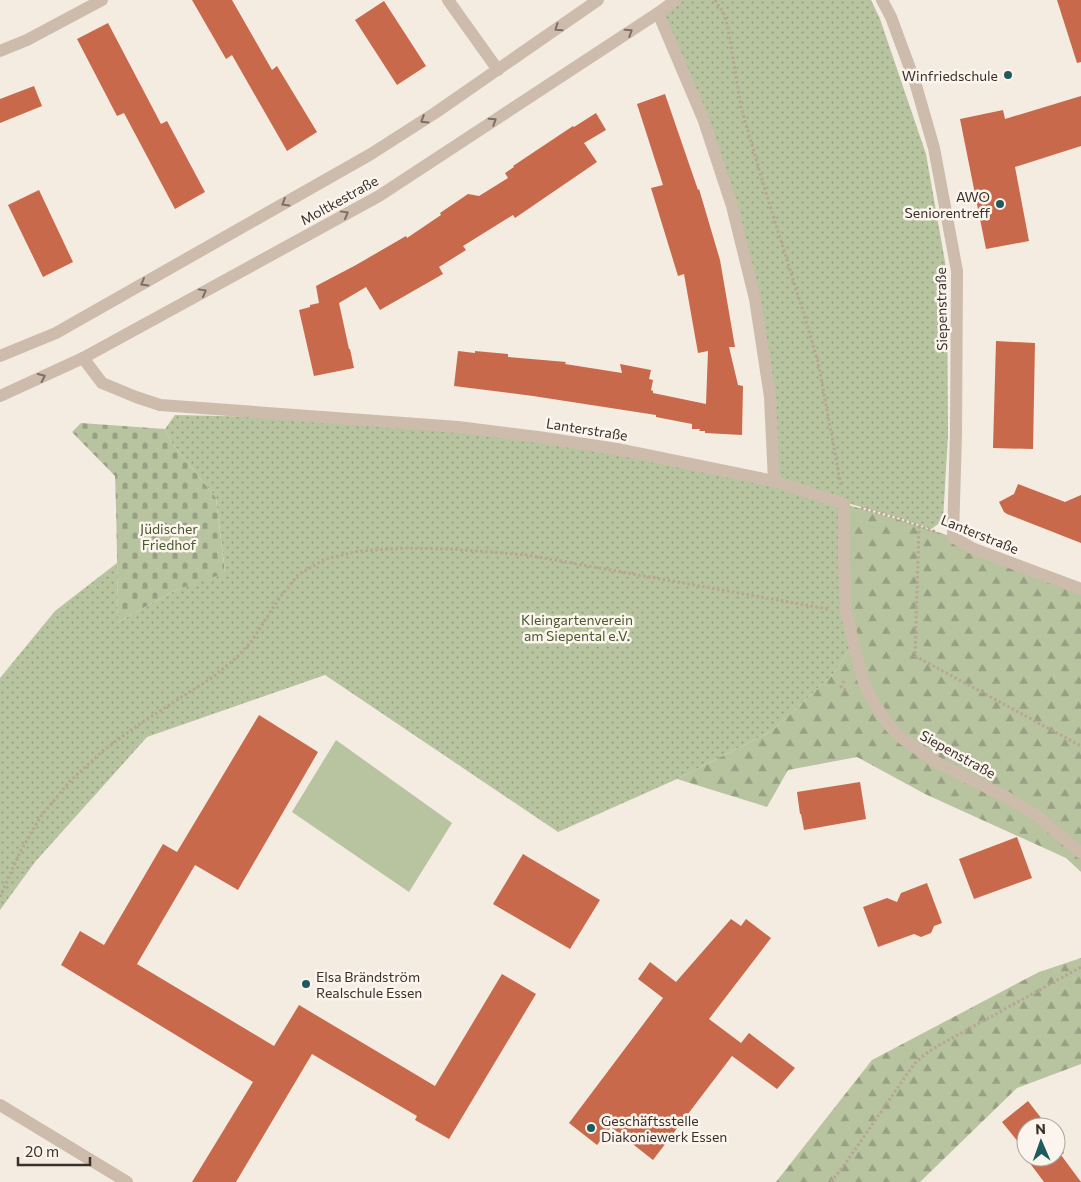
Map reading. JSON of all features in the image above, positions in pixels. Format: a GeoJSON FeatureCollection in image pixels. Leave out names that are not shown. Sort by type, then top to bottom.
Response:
{"type":"FeatureCollection","features":[{"type":"Feature","properties":{"kind":"street"},"geometry":{"type":"LineString","coordinates":[[0,51],[27,40],[102,0]]}},
{"type":"Feature","properties":{"kind":"street"},"geometry":{"type":"LineString","coordinates":[[448,0],[498,70]]}},
{"type":"Feature","properties":{"kind":"street","name":"Moltkestraße"},"geometry":{"type":"LineString","coordinates":[[0,356],[56,334],[371,154],[436,113],[598,0]]}},
{"type":"Feature","properties":{"kind":"street","name":"Moltkestraße"},"geometry":{"type":"LineString","coordinates":[[0,396],[84,358],[378,196],[676,0]]}},
{"type":"Feature","properties":{"kind":"street","name":"Siepenstraße"},"geometry":{"type":"LineString","coordinates":[[882,0],[891,17],[915,82],[934,148],[957,271],[953,538]]}},
{"type":"Feature","properties":{"kind":"street"},"geometry":{"type":"LineString","coordinates":[[658,13],[704,121],[742,243],[755,299],[770,397],[774,481]]}},
{"type":"Feature","properties":{"kind":"street","name":"Lanterstraße"},"geometry":{"type":"LineString","coordinates":[[84,358],[102,383],[160,405],[458,427],[520,434],[617,449],[774,481],[844,504]]}},
{"type":"Feature","properties":{"kind":"street","name":"Siepenstraße"},"geometry":{"type":"LineString","coordinates":[[844,504],[846,612],[862,677],[887,723],[911,746],[936,762],[1006,796],[1036,814],[1081,854]]}},
{"type":"Feature","properties":{"kind":"street","name":"Lanterstraße"},"geometry":{"type":"LineString","coordinates":[[953,538],[972,548],[1081,589]]}},
{"type":"Feature","properties":{"kind":"street"},"geometry":{"type":"LineString","coordinates":[[0,1105],[127,1182]]}},
{"type":"Feature","properties":{"kind":"path"},"geometry":{"type":"LineString","coordinates":[[715,0],[724,14],[728,28],[741,107],[816,355],[829,416],[844,504]]}},
{"type":"Feature","properties":{"kind":"path","name":"Lanterstraße"},"geometry":{"type":"LineString","coordinates":[[844,504],[900,519],[953,538]]}},
{"type":"Feature","properties":{"kind":"path"},"geometry":{"type":"LineString","coordinates":[[919,526],[915,656],[1081,746]]}},
{"type":"Feature","properties":{"kind":"path"},"geometry":{"type":"LineString","coordinates":[[0,897],[20,852],[41,816],[71,780],[104,750],[138,725],[213,677],[236,658],[251,642],[280,597],[298,575],[325,559],[359,551],[405,548],[451,548],[500,552],[527,555],[846,612]]}},
{"type":"Feature","properties":{"kind":"path"},"geometry":{"type":"LineString","coordinates":[[830,1182],[845,1164],[914,1064],[924,1055],[1081,967]]}},
{"type":"Feature","properties":{"kind":"green space"},"geometry":{"type":"Polygon","coordinates":[[[678,0],[871,0],[880,19],[926,154],[947,273],[948,435],[943,521],[931,529],[776,480],[771,398],[734,207],[659,13],[678,0]]]}},
{"type":"Feature","properties":{"kind":"green space","name":"Kleingartenverein am Siepental e.V."},"geometry":{"type":"Polygon","coordinates":[[[175,415],[310,418],[536,438],[773,482],[843,504],[852,646],[833,674],[772,731],[677,779],[558,832],[325,675],[147,737],[35,862],[0,910],[0,678],[55,611],[117,563],[118,622],[176,590],[225,572],[216,498],[171,442],[165,429],[175,415]]]}},
{"type":"Feature","properties":{"kind":"green space","name":"Jüdischer Friedhof"},"geometry":{"type":"Polygon","coordinates":[[[81,423],[165,429],[171,442],[216,498],[225,573],[176,590],[118,622],[115,476],[72,432],[81,423]]]}},
{"type":"Feature","properties":{"kind":"green space"},"geometry":{"type":"Polygon","coordinates":[[[845,504],[956,538],[1081,590],[1081,872],[1066,858],[925,794],[857,757],[788,770],[767,807],[677,779],[772,731],[833,674],[852,646],[845,504]]]}},
{"type":"Feature","properties":{"kind":"green space"},"geometry":{"type":"Polygon","coordinates":[[[336,740],[452,823],[409,892],[292,812],[336,740]]]}},
{"type":"Feature","properties":{"kind":"green space"},"geometry":{"type":"Polygon","coordinates":[[[1081,958],[1081,1064],[1017,1088],[920,1182],[776,1182],[872,1060],[1039,972],[1081,958]]]}},
{"type":"Feature","properties":{"kind":"building"},"geometry":{"type":"Polygon","coordinates":[[[192,0],[232,0],[272,70],[277,66],[317,132],[287,151],[232,55],[226,59],[192,0]]]}},
{"type":"Feature","properties":{"kind":"building"},"geometry":{"type":"Polygon","coordinates":[[[1057,0],[1081,0],[1081,62],[1077,63],[1057,0]]]}},
{"type":"Feature","properties":{"kind":"building"},"geometry":{"type":"Polygon","coordinates":[[[384,1],[426,66],[397,85],[355,20],[384,1]]]}},
{"type":"Feature","properties":{"kind":"building"},"geometry":{"type":"Polygon","coordinates":[[[108,23],[161,124],[167,121],[205,192],[175,209],[124,113],[117,116],[77,39],[108,23]]]}},
{"type":"Feature","properties":{"kind":"building"},"geometry":{"type":"Polygon","coordinates":[[[34,86],[42,106],[0,123],[0,99],[34,86]]]}},
{"type":"Feature","properties":{"kind":"building"},"geometry":{"type":"Polygon","coordinates":[[[665,94],[699,189],[720,260],[735,347],[729,347],[738,385],[743,386],[742,435],[705,433],[705,431],[699,431],[700,429],[692,429],[692,424],[656,417],[656,415],[454,386],[458,351],[475,353],[475,351],[508,354],[508,357],[566,362],[565,364],[622,373],[620,364],[651,370],[649,379],[653,380],[651,390],[653,393],[706,404],[708,351],[698,353],[684,274],[678,276],[651,188],[663,185],[637,104],[665,94]]]}},
{"type":"Feature","properties":{"kind":"building","name":"AWO Seniorentreff"},"geometry":{"type":"Polygon","coordinates":[[[1081,96],[1081,146],[1015,167],[1029,241],[986,249],[960,119],[1003,110],[1005,119],[1081,96]]]}},
{"type":"Feature","properties":{"kind":"building"},"geometry":{"type":"Polygon","coordinates":[[[596,113],[606,130],[584,143],[597,162],[515,218],[513,215],[463,246],[466,250],[439,267],[443,274],[380,310],[366,287],[339,303],[354,368],[314,376],[299,310],[319,303],[316,286],[406,236],[407,238],[468,194],[479,196],[508,178],[505,173],[513,166],[596,113]]]}},
{"type":"Feature","properties":{"kind":"building"},"geometry":{"type":"Polygon","coordinates":[[[39,190],[73,262],[43,277],[8,205],[39,190]]]}},
{"type":"Feature","properties":{"kind":"building"},"geometry":{"type":"Polygon","coordinates":[[[996,341],[1035,343],[1033,449],[993,448],[996,341]]]}},
{"type":"Feature","properties":{"kind":"building"},"geometry":{"type":"Polygon","coordinates":[[[1018,484],[1065,502],[1081,495],[1081,543],[1004,512],[999,502],[1014,494],[1018,484]]]}},
{"type":"Feature","properties":{"kind":"building"},"geometry":{"type":"Polygon","coordinates":[[[259,715],[318,752],[238,890],[195,865],[137,964],[274,1046],[299,1005],[435,1086],[502,974],[536,994],[449,1139],[415,1120],[417,1116],[312,1054],[236,1182],[192,1182],[253,1082],[61,965],[80,931],[104,945],[163,844],[177,852],[259,715]]]}},
{"type":"Feature","properties":{"kind":"building"},"geometry":{"type":"Polygon","coordinates":[[[860,782],[866,819],[804,830],[797,792],[860,782]]]}},
{"type":"Feature","properties":{"kind":"building"},"geometry":{"type":"Polygon","coordinates":[[[1017,837],[1032,878],[974,899],[959,859],[1017,837]]]}},
{"type":"Feature","properties":{"kind":"building"},"geometry":{"type":"Polygon","coordinates":[[[523,854],[600,900],[570,949],[493,904],[523,854]]]}},
{"type":"Feature","properties":{"kind":"building"},"geometry":{"type":"Polygon","coordinates":[[[927,883],[942,923],[934,926],[931,933],[921,937],[914,934],[878,947],[863,907],[887,898],[897,902],[901,893],[927,883]]]}},
{"type":"Feature","properties":{"kind":"building"},"geometry":{"type":"Polygon","coordinates":[[[731,919],[741,926],[746,919],[771,938],[709,1019],[741,1043],[749,1033],[795,1068],[777,1089],[732,1056],[653,1160],[611,1127],[597,1145],[569,1123],[663,998],[638,979],[650,962],[676,982],[731,919]]]}},
{"type":"Feature","properties":{"kind":"building"},"geometry":{"type":"Polygon","coordinates":[[[1028,1101],[1040,1117],[1016,1117],[1016,1139],[1002,1122],[1028,1101]]]}},
{"type":"Feature","properties":{"kind":"building"},"geometry":{"type":"Polygon","coordinates":[[[1066,1162],[1081,1182],[1044,1182],[1033,1167],[1066,1167],[1066,1162]]]}},
{"type":"Feature","properties":{"kind":"place","name":"Winfriedschule"},"geometry":{"type":"Point","coordinates":[1008,75]}},
{"type":"Feature","properties":{"kind":"place","name":"AWO Seniorentreff"},"geometry":{"type":"Point","coordinates":[1000,204]}},
{"type":"Feature","properties":{"kind":"place","name":"Elsa Brändström Realschule Essen"},"geometry":{"type":"Point","coordinates":[306,984]}},
{"type":"Feature","properties":{"kind":"place","name":"Geschäftsstelle Diakoniewerk Essen"},"geometry":{"type":"Point","coordinates":[591,1128]}}]}
